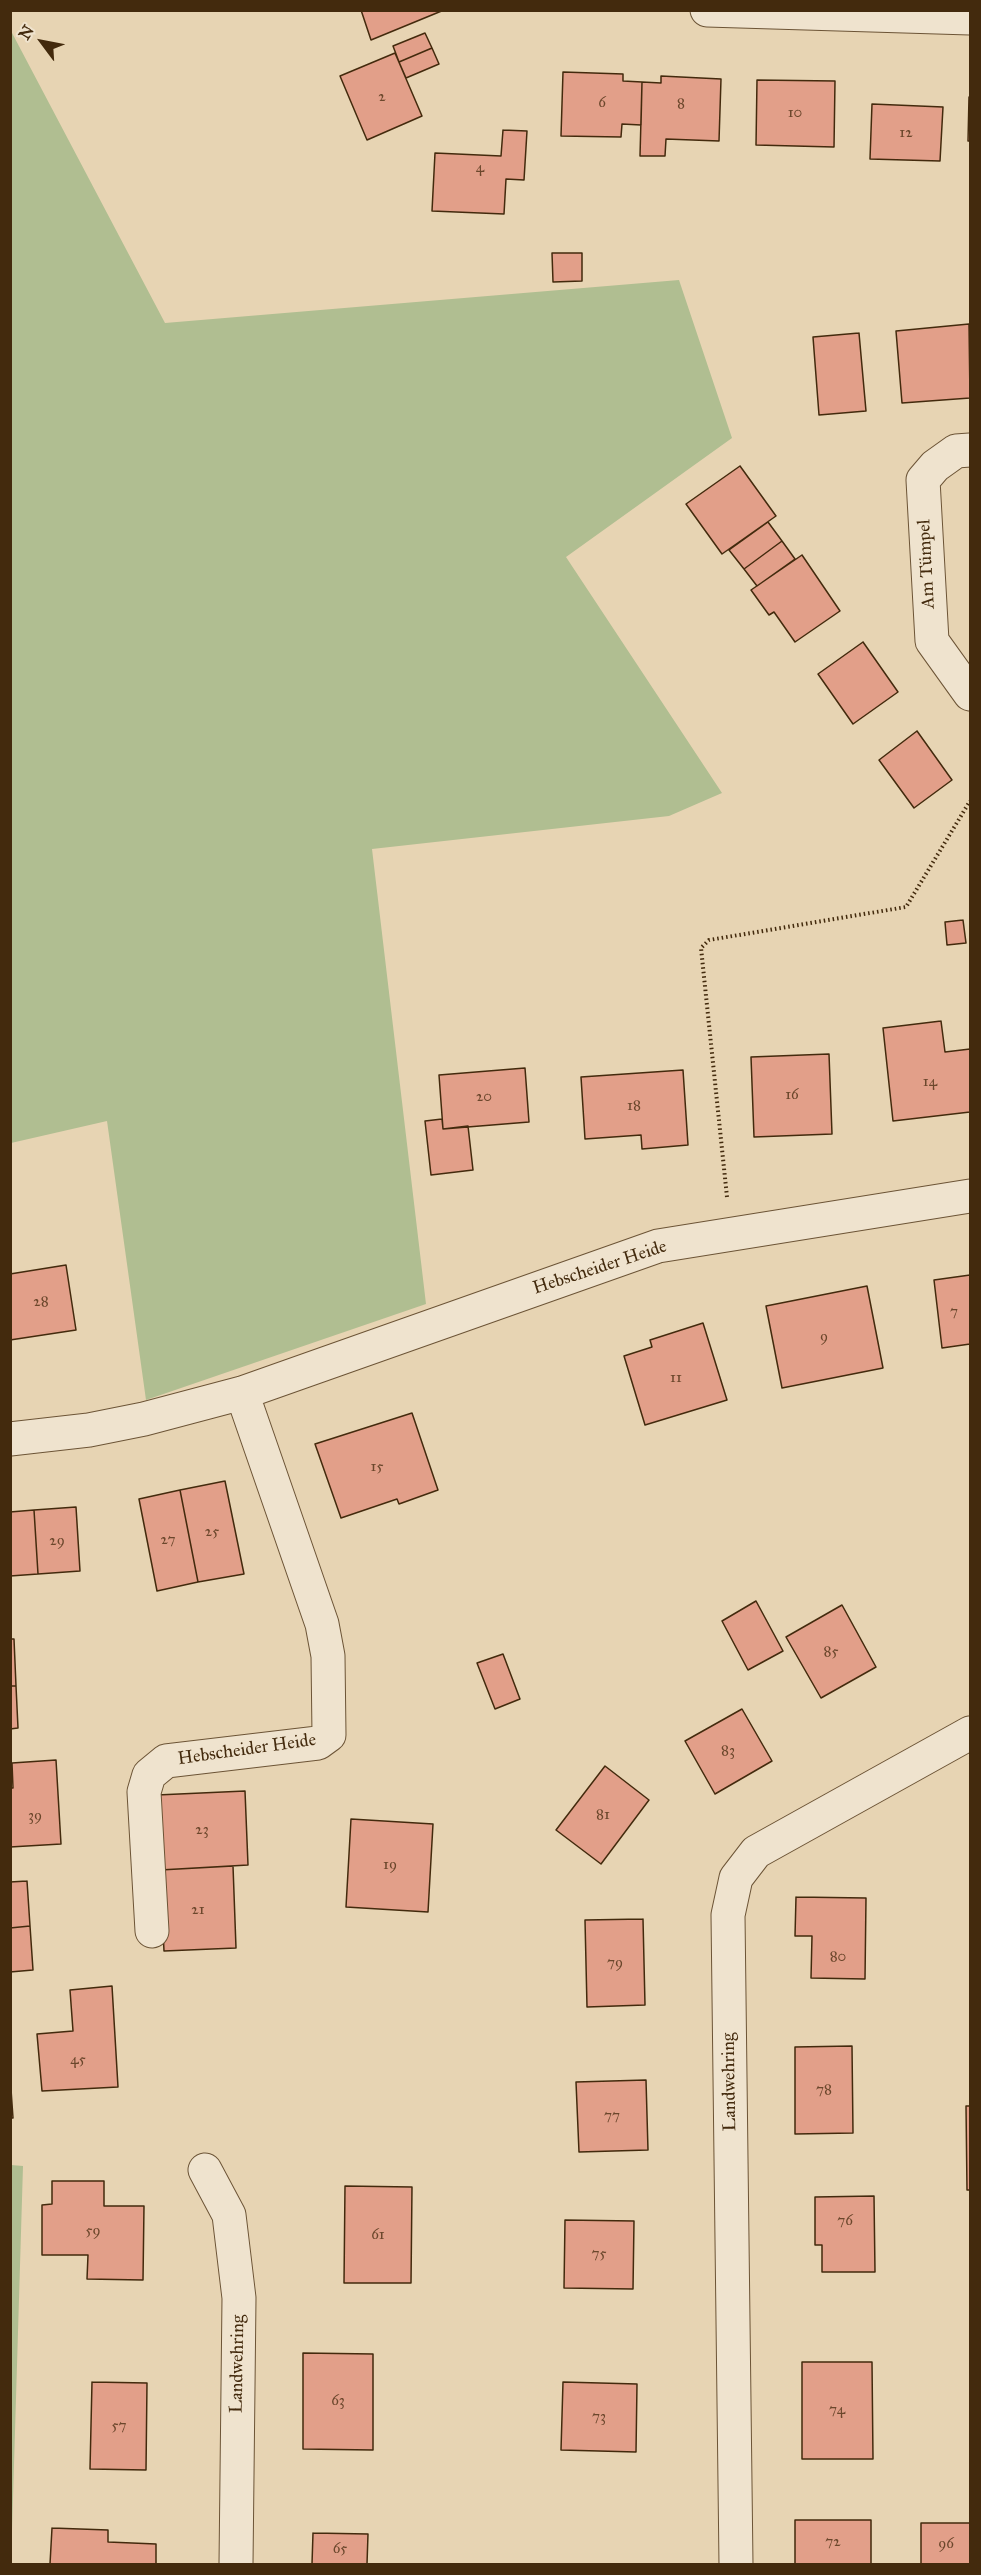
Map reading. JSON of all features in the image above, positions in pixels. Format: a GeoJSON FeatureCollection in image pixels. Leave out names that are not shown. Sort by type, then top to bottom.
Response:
{"type":"FeatureCollection","features":[{"type":"Feature","properties":{"kind":"street"},"geometry":{"type":"LineString","coordinates":[[707,10],[970,18]]}},
{"type":"Feature","properties":{"kind":"street","name":"Am Tümpel"},"geometry":{"type":"LineString","coordinates":[[970,450],[956,451],[935,466],[923,480],[932,641],[970,694]]}},
{"type":"Feature","properties":{"kind":"street","name":"Hebscheider Heide"},"geometry":{"type":"LineString","coordinates":[[10,1438],[89,1430],[144,1419],[242,1393],[658,1246],[970,1196]]}},
{"type":"Feature","properties":{"kind":"street","name":"Hebscheider Heide"},"geometry":{"type":"LineString","coordinates":[[152,1931],[144,1792],[149,1775],[166,1761],[318,1743],[329,1735],[328,1656],[322,1624],[242,1393]]}},
{"type":"Feature","properties":{"kind":"street","name":"Landwehring"},"geometry":{"type":"LineString","coordinates":[[736,2565],[728,1915],[736,1878],[756,1852],[970,1733]]}},
{"type":"Feature","properties":{"kind":"street","name":"Landwehring"},"geometry":{"type":"LineString","coordinates":[[204,2169],[229,2215],[239,2298],[236,2565]]}},
{"type":"Feature","properties":{"kind":"path"},"geometry":{"type":"LineString","coordinates":[[731,1234],[701,948],[709,940],[906,907],[970,801]]}},
{"type":"Feature","properties":{"kind":"green space"},"geometry":{"type":"Polygon","coordinates":[[[11,31],[165,323],[679,280],[732,438],[566,557],[722,793],[669,816],[372,849],[426,1304],[146,1400],[107,1121],[11,1143],[11,31]]]}},
{"type":"Feature","properties":{"kind":"green space"},"geometry":{"type":"Polygon","coordinates":[[[11,2165],[23,2166],[10,2564],[11,2165]]]}},
{"type":"Feature","properties":{"kind":"building"},"geometry":{"type":"Polygon","coordinates":[[[361,10],[444,10],[371,40],[361,10]]]}},
{"type":"Feature","properties":{"kind":"building"},"geometry":{"type":"Polygon","coordinates":[[[425,33],[432,48],[399,62],[393,46],[425,33]]]}},
{"type":"Feature","properties":{"kind":"building"},"geometry":{"type":"Polygon","coordinates":[[[432,48],[439,64],[406,78],[399,62],[432,48]]]}},
{"type":"Feature","properties":{"kind":"building"},"geometry":{"type":"Polygon","coordinates":[[[395,53],[422,116],[367,140],[340,76],[395,53]]]}},
{"type":"Feature","properties":{"kind":"building"},"geometry":{"type":"Polygon","coordinates":[[[563,72],[623,74],[623,81],[642,82],[641,125],[622,124],[621,137],[561,136],[563,72]]]}},
{"type":"Feature","properties":{"kind":"building"},"geometry":{"type":"Polygon","coordinates":[[[661,76],[721,79],[719,141],[666,139],[665,156],[640,156],[642,82],[661,83],[661,76]]]}},
{"type":"Feature","properties":{"kind":"building"},"geometry":{"type":"Polygon","coordinates":[[[757,80],[835,81],[834,147],[756,145],[757,80]]]}},
{"type":"Feature","properties":{"kind":"building"},"geometry":{"type":"Polygon","coordinates":[[[969,97],[970,141],[968,141],[969,97]]]}},
{"type":"Feature","properties":{"kind":"building"},"geometry":{"type":"Polygon","coordinates":[[[872,104],[943,107],[940,161],[870,159],[872,104]]]}},
{"type":"Feature","properties":{"kind":"building"},"geometry":{"type":"Polygon","coordinates":[[[503,130],[527,131],[524,180],[506,179],[504,214],[432,211],[435,153],[501,156],[503,130]]]}},
{"type":"Feature","properties":{"kind":"building"},"geometry":{"type":"Polygon","coordinates":[[[552,253],[582,253],[582,281],[553,282],[552,253]]]}},
{"type":"Feature","properties":{"kind":"building"},"geometry":{"type":"Polygon","coordinates":[[[969,324],[970,398],[902,403],[896,331],[969,324]]]}},
{"type":"Feature","properties":{"kind":"building"},"geometry":{"type":"Polygon","coordinates":[[[859,333],[866,411],[819,415],[813,337],[859,333]]]}},
{"type":"Feature","properties":{"kind":"building"},"geometry":{"type":"Polygon","coordinates":[[[740,466],[776,516],[722,554],[686,504],[740,466]]]}},
{"type":"Feature","properties":{"kind":"building"},"geometry":{"type":"Polygon","coordinates":[[[768,522],[782,541],[744,569],[729,550],[768,522]]]}},
{"type":"Feature","properties":{"kind":"building"},"geometry":{"type":"Polygon","coordinates":[[[782,541],[795,559],[757,586],[744,569],[782,541]]]}},
{"type":"Feature","properties":{"kind":"building"},"geometry":{"type":"Polygon","coordinates":[[[802,555],[840,611],[795,642],[774,612],[769,615],[751,590],[802,555]]]}},
{"type":"Feature","properties":{"kind":"building"},"geometry":{"type":"Polygon","coordinates":[[[863,642],[898,692],[853,724],[818,674],[863,642]]]}},
{"type":"Feature","properties":{"kind":"building"},"geometry":{"type":"Polygon","coordinates":[[[917,731],[952,780],[914,808],[879,760],[917,731]]]}},
{"type":"Feature","properties":{"kind":"building"},"geometry":{"type":"Polygon","coordinates":[[[963,920],[966,943],[947,945],[945,922],[963,920]]]}},
{"type":"Feature","properties":{"kind":"building"},"geometry":{"type":"Polygon","coordinates":[[[941,1021],[945,1052],[970,1049],[970,1112],[893,1121],[883,1028],[941,1021]]]}},
{"type":"Feature","properties":{"kind":"building"},"geometry":{"type":"Polygon","coordinates":[[[829,1054],[832,1134],[754,1137],[751,1057],[829,1054]]]}},
{"type":"Feature","properties":{"kind":"building"},"geometry":{"type":"Polygon","coordinates":[[[525,1068],[529,1122],[443,1129],[439,1075],[525,1068]]]}},
{"type":"Feature","properties":{"kind":"building"},"geometry":{"type":"Polygon","coordinates":[[[683,1070],[688,1145],[642,1149],[641,1135],[585,1139],[581,1077],[683,1070]]]}},
{"type":"Feature","properties":{"kind":"building"},"geometry":{"type":"Polygon","coordinates":[[[442,1119],[443,1129],[468,1126],[473,1170],[431,1175],[425,1121],[442,1119]]]}},
{"type":"Feature","properties":{"kind":"building"},"geometry":{"type":"Polygon","coordinates":[[[66,1265],[76,1330],[10,1340],[10,1274],[66,1265]]]}},
{"type":"Feature","properties":{"kind":"building"},"geometry":{"type":"Polygon","coordinates":[[[970,1275],[970,1344],[942,1348],[934,1280],[970,1275]]]}},
{"type":"Feature","properties":{"kind":"building"},"geometry":{"type":"Polygon","coordinates":[[[867,1286],[883,1368],[782,1388],[766,1306],[867,1286]]]}},
{"type":"Feature","properties":{"kind":"building"},"geometry":{"type":"Polygon","coordinates":[[[703,1323],[727,1400],[645,1425],[624,1356],[652,1347],[650,1340],[703,1323]]]}},
{"type":"Feature","properties":{"kind":"building"},"geometry":{"type":"Polygon","coordinates":[[[412,1413],[438,1490],[399,1504],[397,1499],[341,1518],[315,1444],[412,1413]]]}},
{"type":"Feature","properties":{"kind":"building"},"geometry":{"type":"Polygon","coordinates":[[[225,1481],[244,1574],[198,1582],[180,1490],[225,1481]]]}},
{"type":"Feature","properties":{"kind":"building"},"geometry":{"type":"Polygon","coordinates":[[[180,1490],[198,1582],[157,1591],[139,1499],[180,1490]]]}},
{"type":"Feature","properties":{"kind":"building"},"geometry":{"type":"Polygon","coordinates":[[[76,1507],[80,1571],[38,1574],[34,1510],[76,1507]]]}},
{"type":"Feature","properties":{"kind":"building"},"geometry":{"type":"Polygon","coordinates":[[[34,1510],[38,1574],[10,1576],[10,1512],[34,1510]]]}},
{"type":"Feature","properties":{"kind":"building"},"geometry":{"type":"Polygon","coordinates":[[[756,1601],[783,1651],[748,1670],[722,1621],[756,1601]]]}},
{"type":"Feature","properties":{"kind":"building"},"geometry":{"type":"Polygon","coordinates":[[[842,1605],[876,1667],[821,1698],[786,1637],[842,1605]]]}},
{"type":"Feature","properties":{"kind":"building"},"geometry":{"type":"Polygon","coordinates":[[[10,1639],[14,1639],[16,1686],[10,1686],[10,1639]]]}},
{"type":"Feature","properties":{"kind":"building"},"geometry":{"type":"Polygon","coordinates":[[[503,1654],[520,1699],[495,1709],[477,1663],[503,1654]]]}},
{"type":"Feature","properties":{"kind":"building"},"geometry":{"type":"Polygon","coordinates":[[[10,1686],[16,1686],[18,1728],[10,1729],[10,1686]]]}},
{"type":"Feature","properties":{"kind":"building"},"geometry":{"type":"Polygon","coordinates":[[[742,1709],[772,1761],[715,1794],[685,1741],[742,1709]]]}},
{"type":"Feature","properties":{"kind":"building"},"geometry":{"type":"Polygon","coordinates":[[[56,1760],[61,1844],[10,1847],[12,1763],[56,1760]]]}},
{"type":"Feature","properties":{"kind":"building"},"geometry":{"type":"Polygon","coordinates":[[[605,1766],[649,1800],[601,1864],[556,1830],[605,1766]]]}},
{"type":"Feature","properties":{"kind":"building"},"geometry":{"type":"Polygon","coordinates":[[[245,1791],[248,1865],[160,1870],[157,1795],[245,1791]]]}},
{"type":"Feature","properties":{"kind":"building"},"geometry":{"type":"Polygon","coordinates":[[[351,1819],[433,1824],[428,1912],[346,1907],[351,1819]]]}},
{"type":"Feature","properties":{"kind":"building"},"geometry":{"type":"Polygon","coordinates":[[[233,1866],[236,1948],[164,1951],[160,1870],[233,1866]]]}},
{"type":"Feature","properties":{"kind":"building"},"geometry":{"type":"Polygon","coordinates":[[[27,1881],[30,1926],[10,1928],[10,1882],[27,1881]]]}},
{"type":"Feature","properties":{"kind":"building"},"geometry":{"type":"Polygon","coordinates":[[[796,1897],[866,1898],[865,1979],[811,1978],[812,1936],[795,1936],[796,1897]]]}},
{"type":"Feature","properties":{"kind":"building"},"geometry":{"type":"Polygon","coordinates":[[[643,1919],[645,2005],[587,2007],[585,1920],[643,1919]]]}},
{"type":"Feature","properties":{"kind":"building"},"geometry":{"type":"Polygon","coordinates":[[[30,1926],[33,1970],[10,1972],[10,1928],[30,1926]]]}},
{"type":"Feature","properties":{"kind":"building"},"geometry":{"type":"Polygon","coordinates":[[[112,1986],[118,2087],[42,2091],[37,2034],[73,2031],[70,1990],[112,1986]]]}},
{"type":"Feature","properties":{"kind":"building"},"geometry":{"type":"Polygon","coordinates":[[[852,2046],[853,2133],[795,2134],[795,2047],[852,2046]]]}},
{"type":"Feature","properties":{"kind":"building"},"geometry":{"type":"Polygon","coordinates":[[[10,2075],[13,2118],[10,2118],[10,2075]]]}},
{"type":"Feature","properties":{"kind":"building"},"geometry":{"type":"Polygon","coordinates":[[[646,2080],[648,2150],[579,2152],[576,2082],[646,2080]]]}},
{"type":"Feature","properties":{"kind":"building"},"geometry":{"type":"Polygon","coordinates":[[[966,2106],[970,2106],[970,2190],[967,2190],[966,2106]]]}},
{"type":"Feature","properties":{"kind":"building"},"geometry":{"type":"Polygon","coordinates":[[[52,2181],[104,2181],[104,2206],[144,2206],[143,2280],[87,2279],[88,2255],[42,2255],[42,2205],[52,2204],[52,2181]]]}},
{"type":"Feature","properties":{"kind":"building"},"geometry":{"type":"Polygon","coordinates":[[[345,2186],[412,2187],[411,2283],[344,2283],[345,2186]]]}},
{"type":"Feature","properties":{"kind":"building"},"geometry":{"type":"Polygon","coordinates":[[[874,2196],[875,2272],[822,2272],[822,2245],[815,2245],[815,2197],[874,2196]]]}},
{"type":"Feature","properties":{"kind":"building"},"geometry":{"type":"Polygon","coordinates":[[[565,2220],[634,2221],[633,2289],[564,2288],[565,2220]]]}},
{"type":"Feature","properties":{"kind":"building"},"geometry":{"type":"Polygon","coordinates":[[[303,2353],[373,2354],[373,2450],[303,2449],[303,2353]]]}},
{"type":"Feature","properties":{"kind":"building"},"geometry":{"type":"Polygon","coordinates":[[[802,2362],[872,2362],[873,2459],[802,2459],[802,2362]]]}},
{"type":"Feature","properties":{"kind":"building"},"geometry":{"type":"Polygon","coordinates":[[[92,2382],[147,2383],[146,2470],[90,2469],[92,2382]]]}},
{"type":"Feature","properties":{"kind":"building"},"geometry":{"type":"Polygon","coordinates":[[[563,2382],[637,2384],[636,2452],[561,2450],[563,2382]]]}},
{"type":"Feature","properties":{"kind":"building"},"geometry":{"type":"Polygon","coordinates":[[[795,2520],[871,2520],[871,2564],[795,2564],[795,2520]]]}},
{"type":"Feature","properties":{"kind":"building"},"geometry":{"type":"Polygon","coordinates":[[[921,2523],[970,2523],[970,2564],[921,2564],[921,2523]]]}},
{"type":"Feature","properties":{"kind":"building"},"geometry":{"type":"Polygon","coordinates":[[[52,2528],[108,2530],[108,2542],[156,2544],[156,2564],[50,2564],[52,2528]]]}},
{"type":"Feature","properties":{"kind":"building"},"geometry":{"type":"Polygon","coordinates":[[[313,2533],[368,2534],[367,2564],[312,2564],[313,2533]]]}}]}
